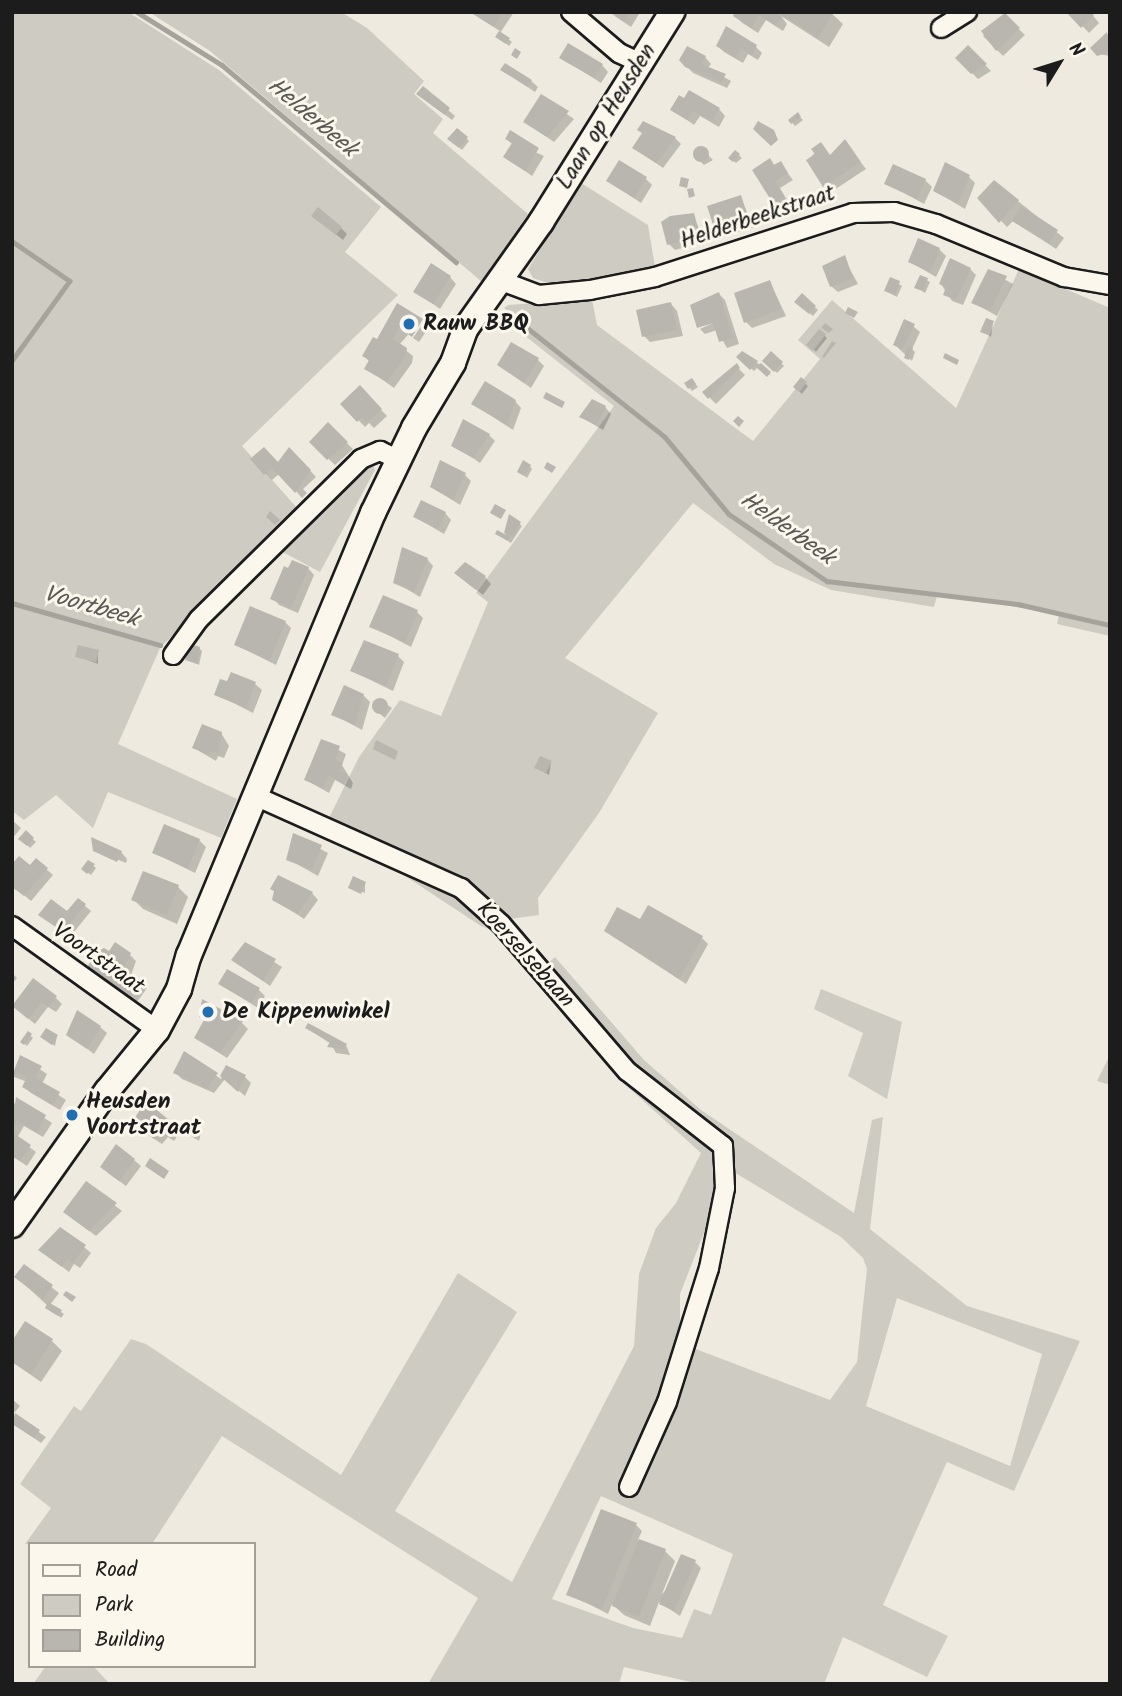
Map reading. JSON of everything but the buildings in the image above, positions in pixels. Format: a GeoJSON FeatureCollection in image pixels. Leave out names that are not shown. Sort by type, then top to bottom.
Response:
{"type":"FeatureCollection","features":[{"type":"Feature","properties":{"kind":"street"},"geometry":{"type":"LineString","coordinates":[[570,12],[619,53],[640,63]]}},
{"type":"Feature","properties":{"kind":"street","name":"Laan op Heusden"},"geometry":{"type":"LineString","coordinates":[[503,283],[536,240],[541,222],[672,12]]}},
{"type":"Feature","properties":{"kind":"street"},"geometry":{"type":"LineString","coordinates":[[941,28],[967,12]]}},
{"type":"Feature","properties":{"kind":"street","name":"Helderbeekstraat"},"geometry":{"type":"LineString","coordinates":[[503,283],[539,295],[590,290],[655,277],[853,213],[894,212],[936,224],[1064,277],[1110,285]]}},
{"type":"Feature","properties":{"kind":"street"},"geometry":{"type":"LineString","coordinates":[[12,1225],[179,989],[189,955],[255,796],[399,460],[453,363],[477,337],[503,283]]}},
{"type":"Feature","properties":{"kind":"street"},"geometry":{"type":"LineString","coordinates":[[173,655],[199,619],[361,459],[380,451],[399,460]]}},
{"type":"Feature","properties":{"kind":"street","name":"Koerselsebaan"},"geometry":{"type":"LineString","coordinates":[[255,796],[461,887],[501,924],[627,1071],[723,1146],[725,1188],[709,1268],[667,1402],[629,1487]]}},
{"type":"Feature","properties":{"kind":"street","name":"Voortstraat"},"geometry":{"type":"LineString","coordinates":[[12,926],[151,1026]]}},
{"type":"Feature","properties":{"kind":"green space"},"geometry":{"type":"Polygon","coordinates":[[[12,12],[128,12],[219,70],[381,207],[345,252],[398,295],[242,446],[298,509],[160,648],[118,744],[237,799],[221,838],[108,792],[93,828],[56,795],[24,820],[12,811],[12,12]]]}},
{"type":"Feature","properties":{"kind":"green space"},"geometry":{"type":"Polygon","coordinates":[[[149,12],[341,12],[367,28],[424,81],[414,94],[443,119],[433,133],[528,214],[482,282],[210,51],[149,12]]]}},
{"type":"Feature","properties":{"kind":"green space"},"geometry":{"type":"Polygon","coordinates":[[[581,183],[648,225],[655,267],[553,285],[533,278],[528,269],[581,183]]]}},
{"type":"Feature","properties":{"kind":"green space"},"geometry":{"type":"Polygon","coordinates":[[[1019,269],[1110,308],[1110,636],[1057,624],[1059,615],[1005,605],[937,596],[934,607],[831,590],[774,564],[693,503],[565,658],[658,713],[599,813],[538,898],[539,915],[494,921],[505,935],[481,926],[326,824],[359,757],[400,700],[441,716],[488,602],[476,593],[614,406],[506,321],[510,313],[504,308],[508,305],[592,299],[597,325],[753,441],[820,359],[798,340],[832,300],[956,408],[1019,269]]]}},
{"type":"Feature","properties":{"kind":"green space"},"geometry":{"type":"Polygon","coordinates":[[[371,461],[375,470],[320,572],[277,549],[371,461]]]}},
{"type":"Feature","properties":{"kind":"green space"},"geometry":{"type":"Polygon","coordinates":[[[555,957],[644,1060],[701,1110],[854,1213],[872,1120],[883,1117],[870,1229],[967,1306],[1080,1341],[1014,1491],[947,1462],[883,1605],[948,1636],[927,1677],[843,1637],[824,1684],[700,1684],[624,1667],[619,1684],[428,1684],[478,1598],[222,1436],[153,1542],[25,1544],[51,1508],[20,1484],[74,1406],[81,1411],[131,1339],[146,1344],[341,1475],[458,1273],[517,1312],[395,1511],[512,1582],[634,1346],[639,1274],[656,1228],[676,1203],[701,1153],[629,1088],[537,974],[555,957]],[[729,1169],[680,1294],[680,1343],[830,1400],[857,1362],[867,1269],[863,1258],[841,1237],[729,1169]],[[897,1298],[866,1406],[1010,1466],[1042,1354],[897,1298]],[[601,1496],[552,1599],[633,1628],[682,1638],[694,1609],[711,1615],[733,1554],[601,1496]]]}},
{"type":"Feature","properties":{"kind":"green space"},"geometry":{"type":"Polygon","coordinates":[[[821,989],[902,1022],[887,1099],[848,1076],[863,1033],[814,1009],[821,989]]]}},
{"type":"Feature","properties":{"kind":"green space"},"geometry":{"type":"Polygon","coordinates":[[[1110,1055],[1110,1085],[1097,1081],[1110,1055]]]}},
{"type":"Feature","properties":{"kind":"green space"},"geometry":{"type":"Polygon","coordinates":[[[45,1668],[95,1668],[110,1684],[33,1684],[45,1668]]]}},
{"type":"Feature","properties":{"kind":"waterway","name":"Helderbeek"},"geometry":{"type":"LineString","coordinates":[[137,12],[222,65],[456,262]]}},
{"type":"Feature","properties":{"kind":"waterway"},"geometry":{"type":"LineString","coordinates":[[12,241],[70,281],[12,361]]}},
{"type":"Feature","properties":{"kind":"waterway","name":"Helderbeek"},"geometry":{"type":"LineString","coordinates":[[515,318],[665,437],[729,514],[827,581],[1018,604],[1110,625]]}},
{"type":"Feature","properties":{"kind":"waterway","name":"Voortbeek"},"geometry":{"type":"LineString","coordinates":[[12,603],[160,645]]}},
{"type":"Feature","properties":{"kind":"place","name":"Rauw BBQ"},"geometry":{"type":"Point","coordinates":[409,324]}},
{"type":"Feature","properties":{"kind":"place","name":"De Kippenwinkel"},"geometry":{"type":"Point","coordinates":[208,1012]}},
{"type":"Feature","properties":{"kind":"place","name":"Heusden Voortstraat"},"geometry":{"type":"Point","coordinates":[72,1115]}}]}
